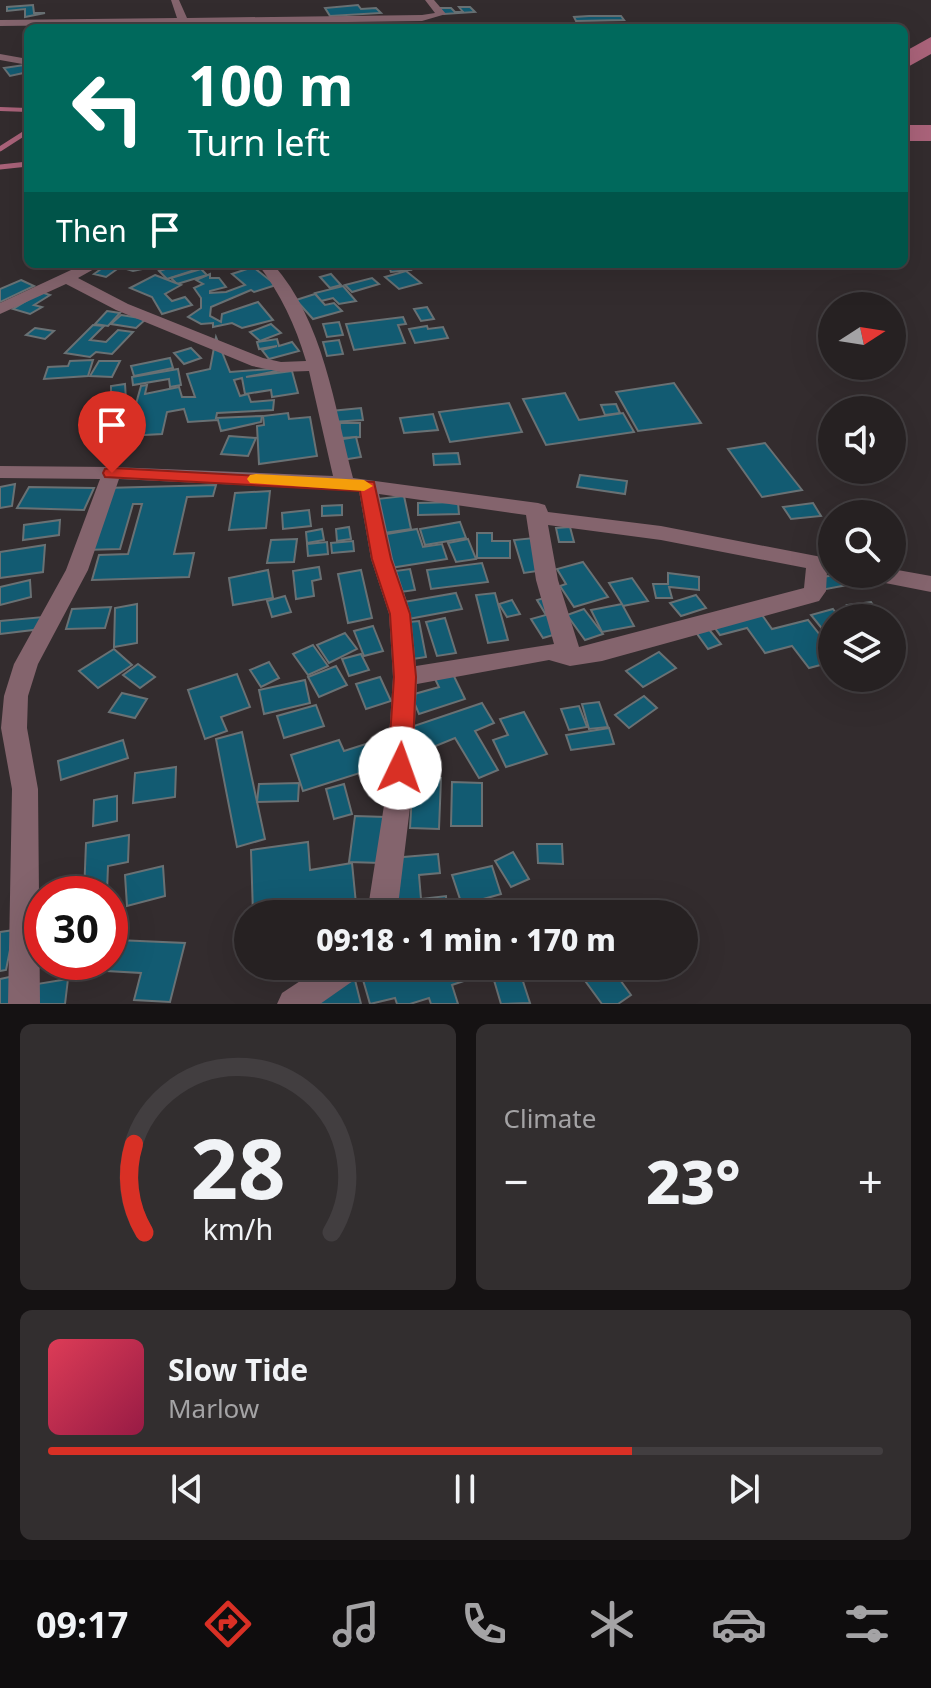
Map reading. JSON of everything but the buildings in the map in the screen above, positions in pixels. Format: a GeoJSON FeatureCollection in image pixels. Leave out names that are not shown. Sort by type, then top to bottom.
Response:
{"type":"FeatureCollection","features":[{"type":"Feature","properties":{"kind":"street"},"geometry":{"type":"LineString","coordinates":[[175,0],[185,24]]}},
{"type":"Feature","properties":{"kind":"street"},"geometry":{"type":"LineString","coordinates":[[316,9],[329,24],[441,14],[429,0]]}},
{"type":"Feature","properties":{"kind":"street"},"geometry":{"type":"LineString","coordinates":[[0,23],[92,24]]}},
{"type":"Feature","properties":{"kind":"street"},"geometry":{"type":"LineString","coordinates":[[0,57],[24,61]]}},
{"type":"Feature","properties":{"kind":"street"},"geometry":{"type":"LineString","coordinates":[[0,309],[87,268]]}},
{"type":"Feature","properties":{"kind":"street"},"geometry":{"type":"LineString","coordinates":[[269,268],[277,275],[310,342],[344,483]]}},
{"type":"Feature","properties":{"kind":"street"},"geometry":{"type":"LineString","coordinates":[[66,278],[122,307],[258,362],[281,367],[316,366]]}},
{"type":"Feature","properties":{"kind":"street"},"geometry":{"type":"LineString","coordinates":[[0,472],[112,473],[344,483],[538,510],[539,545],[570,657]]}},
{"type":"Feature","properties":{"kind":"street"},"geometry":{"type":"LineString","coordinates":[[24,1004],[25,789],[14,728],[16,696],[26,664],[77,570],[112,473]]}},
{"type":"Feature","properties":{"kind":"street"},"geometry":{"type":"LineString","coordinates":[[368,486],[382,559],[400,614],[405,677],[398,799],[384,900]]}},
{"type":"Feature","properties":{"kind":"street"},"geometry":{"type":"LineString","coordinates":[[536,517],[661,533],[818,564]]}},
{"type":"Feature","properties":{"kind":"street"},"geometry":{"type":"LineString","coordinates":[[906,580],[931,584]]}},
{"type":"Feature","properties":{"kind":"street"},"geometry":{"type":"LineString","coordinates":[[405,677],[549,651],[570,657],[637,644],[811,595],[818,583]]}},
{"type":"Feature","properties":{"kind":"street"},"geometry":{"type":"LineString","coordinates":[[293,1004],[328,980]]}},
{"type":"Feature","properties":{"kind":"waterway"},"geometry":{"type":"LineString","coordinates":[[908,59],[931,44]]}},
{"type":"Feature","properties":{"kind":"waterway"},"geometry":{"type":"LineString","coordinates":[[0,109],[24,110]]}},
{"type":"Feature","properties":{"kind":"waterway"},"geometry":{"type":"LineString","coordinates":[[908,133],[931,133]]}},
{"type":"Feature","properties":{"kind":"waterway"},"geometry":{"type":"LineString","coordinates":[[0,149],[24,134]]}},
{"type":"Feature","properties":{"kind":"waterway"},"geometry":{"type":"LineString","coordinates":[[0,167],[24,164]]}},
{"type":"Feature","properties":{"kind":"slow traffic"},"geometry":{"type":"LineString","coordinates":[[256,479],[364,486]]}},
{"type":"Feature","properties":{"kind":"route"},"geometry":{"type":"LineString","coordinates":[[112,473],[368,486],[382,559],[400,614],[405,677],[400,768]]}}]}
